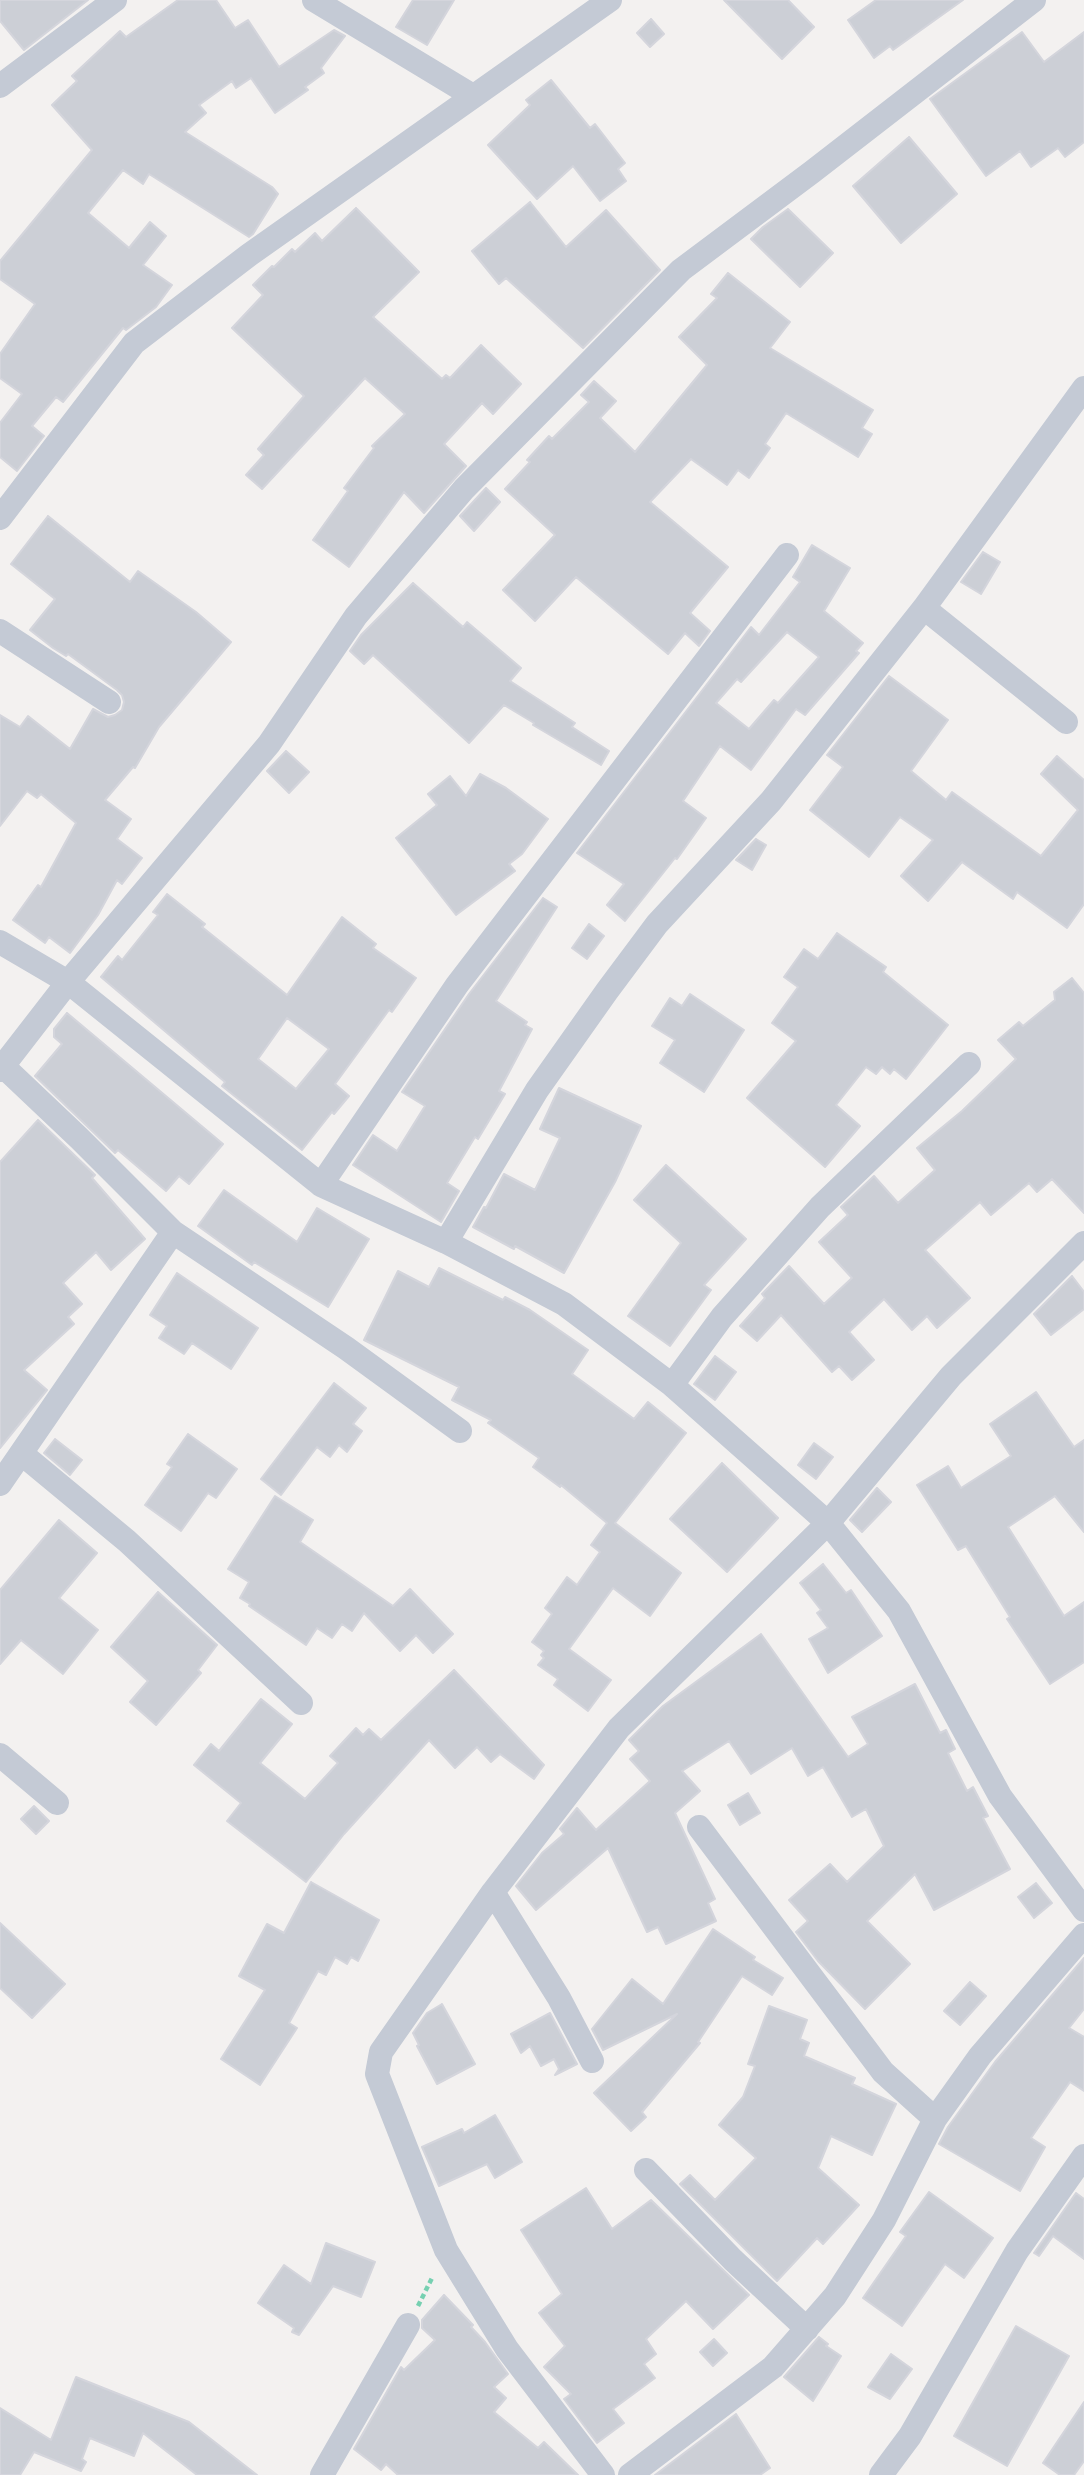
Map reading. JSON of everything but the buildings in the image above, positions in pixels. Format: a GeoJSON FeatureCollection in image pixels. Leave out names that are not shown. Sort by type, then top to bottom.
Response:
{"type":"FeatureCollection","features":[{"type":"Feature","properties":{"kind":"street"},"geometry":{"type":"LineString","coordinates":[[0,86],[114,0]]}},
{"type":"Feature","properties":{"kind":"street"},"geometry":{"type":"LineString","coordinates":[[314,0],[473,96]]}},
{"type":"Feature","properties":{"kind":"street"},"geometry":{"type":"LineString","coordinates":[[0,518],[134,343],[248,255],[610,0]]}},
{"type":"Feature","properties":{"kind":"street"},"geometry":{"type":"LineString","coordinates":[[460,1431],[346,1348],[173,1232],[79,1138],[1,1068],[68,982],[269,744],[356,616],[464,489],[681,270],[1034,0]]}},
{"type":"Feature","properties":{"kind":"street"},"geometry":{"type":"LineString","coordinates":[[446,1242],[537,1090],[632,957],[657,924],[771,801],[923,608],[1084,388]]}},
{"type":"Feature","properties":{"kind":"street"},"geometry":{"type":"LineString","coordinates":[[321,1185],[457,985],[787,555]]}},
{"type":"Feature","properties":{"kind":"street"},"geometry":{"type":"LineString","coordinates":[[923,608],[1066,722]]}},
{"type":"Feature","properties":{"kind":"street"},"geometry":{"type":"LineString","coordinates":[[0,631],[109,702]]}},
{"type":"Feature","properties":{"kind":"street"},"geometry":{"type":"LineString","coordinates":[[0,942],[68,982],[321,1185],[446,1242],[564,1304],[672,1385],[828,1523],[899,1611],[1000,1796],[1084,1910]]}},
{"type":"Feature","properties":{"kind":"street"},"geometry":{"type":"LineString","coordinates":[[672,1385],[722,1317],[820,1207],[969,1064]]}},
{"type":"Feature","properties":{"kind":"street"},"geometry":{"type":"LineString","coordinates":[[0,1484],[173,1232]]}},
{"type":"Feature","properties":{"kind":"street"},"geometry":{"type":"LineString","coordinates":[[603,2475],[507,2349],[446,2250],[377,2074],[382,2052],[493,1892],[619,1728],[828,1523],[951,1376],[1084,1243]]}},
{"type":"Feature","properties":{"kind":"street"},"geometry":{"type":"LineString","coordinates":[[22,1454],[127,1541],[301,1703]]}},
{"type":"Feature","properties":{"kind":"street"},"geometry":{"type":"LineString","coordinates":[[0,1755],[57,1803]]}},
{"type":"Feature","properties":{"kind":"street"},"geometry":{"type":"LineString","coordinates":[[699,1828],[883,2072],[935,2119]]}},
{"type":"Feature","properties":{"kind":"street"},"geometry":{"type":"LineString","coordinates":[[493,1892],[559,1998],[592,2061]]}},
{"type":"Feature","properties":{"kind":"street"},"geometry":{"type":"LineString","coordinates":[[630,2475],[773,2367],[835,2296],[884,2220],[935,2119],[980,2056],[1084,1935]]}},
{"type":"Feature","properties":{"kind":"street"},"geometry":{"type":"LineString","coordinates":[[881,2475],[910,2436],[1017,2251],[1084,2156]]}},
{"type":"Feature","properties":{"kind":"street"},"geometry":{"type":"LineString","coordinates":[[646,2169],[733,2260],[807,2329]]}},
{"type":"Feature","properties":{"kind":"street"},"geometry":{"type":"LineString","coordinates":[[321,2475],[408,2325]]}},
{"type":"Feature","properties":{"kind":"path"},"geometry":{"type":"LineString","coordinates":[[408,2325],[446,2250]]}}]}
